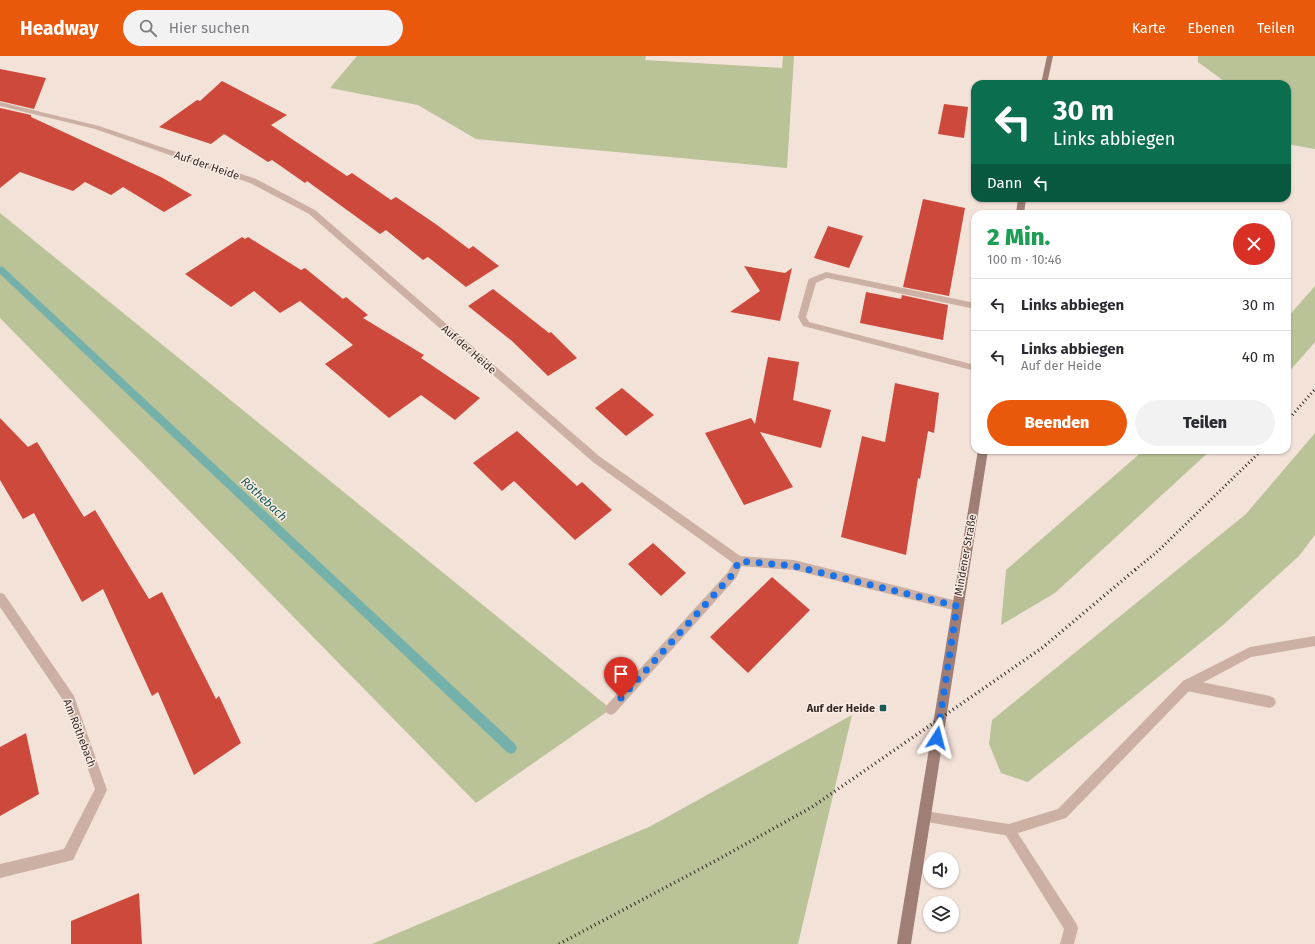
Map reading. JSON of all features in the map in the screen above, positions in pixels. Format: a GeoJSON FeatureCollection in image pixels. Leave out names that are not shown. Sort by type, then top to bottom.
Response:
{"type":"FeatureCollection","features":[{"type":"Feature","properties":{"kind":"main road"},"geometry":{"type":"LineString","coordinates":[[1045,80],[1050,56]]}},
{"type":"Feature","properties":{"kind":"main road","name":"Mindener Straße"},"geometry":{"type":"LineString","coordinates":[[904,944],[982,454]]}},
{"type":"Feature","properties":{"kind":"street","name":"Auf der Heide"},"geometry":{"type":"LineString","coordinates":[[0,104],[97,127],[253,181],[312,212],[596,459],[739,561]]}},
{"type":"Feature","properties":{"kind":"street"},"geometry":{"type":"LineString","coordinates":[[971,305],[826,275],[812,281],[802,317],[806,324],[971,367]]}},
{"type":"Feature","properties":{"kind":"street"},"geometry":{"type":"LineString","coordinates":[[611,710],[732,575],[739,561],[794,566],[957,606]]}},
{"type":"Feature","properties":{"kind":"street","name":"Am Röthebach"},"geometry":{"type":"LineString","coordinates":[[0,598],[70,700],[101,790],[68,855],[0,871]]}},
{"type":"Feature","properties":{"kind":"street"},"geometry":{"type":"LineString","coordinates":[[925,816],[1009,830],[1062,814],[1186,685],[1250,652],[1315,641]]}},
{"type":"Feature","properties":{"kind":"street"},"geometry":{"type":"LineString","coordinates":[[1186,685],[1270,702]]}},
{"type":"Feature","properties":{"kind":"street"},"geometry":{"type":"LineString","coordinates":[[1009,830],[1071,928],[1067,944]]}},
{"type":"Feature","properties":{"kind":"green space"},"geometry":{"type":"Polygon","coordinates":[[[357,56],[646,56],[645,60],[782,68],[783,56],[794,56],[787,168],[476,139],[418,105],[330,88],[357,56]]]}},
{"type":"Feature","properties":{"kind":"green space"},"geometry":{"type":"Polygon","coordinates":[[[1198,56],[1315,56],[1315,149],[1291,145],[1291,80],[1223,80],[1198,62],[1198,56]]]}},
{"type":"Feature","properties":{"kind":"green space"},"geometry":{"type":"Polygon","coordinates":[[[0,213],[611,709],[476,803],[0,318],[0,213]]]}},
{"type":"Feature","properties":{"kind":"green space"},"geometry":{"type":"Polygon","coordinates":[[[1315,286],[1315,342],[1291,369],[1291,313],[1315,286]]]}},
{"type":"Feature","properties":{"kind":"green space"},"geometry":{"type":"Polygon","coordinates":[[[1315,433],[1315,535],[1299,556],[1223,625],[1028,782],[1001,773],[989,744],[992,720],[1246,514],[1315,433]]]}},
{"type":"Feature","properties":{"kind":"green space"},"geometry":{"type":"Polygon","coordinates":[[[1139,454],[1207,454],[1055,593],[1001,625],[1006,570],[1139,454]]]}},
{"type":"Feature","properties":{"kind":"green space"},"geometry":{"type":"Polygon","coordinates":[[[852,715],[798,944],[372,944],[649,827],[852,715]]]}},
{"type":"Feature","properties":{"kind":"building"},"geometry":{"type":"Polygon","coordinates":[[[0,69],[46,78],[34,109],[0,101],[0,69]]]}},
{"type":"Feature","properties":{"kind":"building"},"geometry":{"type":"Polygon","coordinates":[[[222,81],[287,115],[271,125],[347,176],[352,173],[391,200],[396,197],[469,249],[473,246],[499,266],[466,287],[428,257],[423,260],[386,230],[380,234],[307,181],[305,183],[272,160],[268,162],[224,134],[211,144],[159,127],[197,100],[200,101],[222,81]]]}},
{"type":"Feature","properties":{"kind":"building"},"geometry":{"type":"Polygon","coordinates":[[[944,104],[968,107],[964,138],[938,134],[944,104]]]}},
{"type":"Feature","properties":{"kind":"building"},"geometry":{"type":"Polygon","coordinates":[[[0,108],[31,115],[31,117],[161,177],[192,195],[164,212],[123,187],[111,195],[85,182],[73,191],[20,172],[0,188],[0,108]]]}},
{"type":"Feature","properties":{"kind":"building"},"geometry":{"type":"Polygon","coordinates":[[[923,199],[965,208],[949,296],[903,287],[923,199]]]}},
{"type":"Feature","properties":{"kind":"building"},"geometry":{"type":"Polygon","coordinates":[[[828,226],[863,236],[849,268],[814,258],[828,226]]]}},
{"type":"Feature","properties":{"kind":"building"},"geometry":{"type":"Polygon","coordinates":[[[242,237],[245,239],[248,237],[301,270],[305,268],[343,299],[346,297],[368,315],[363,318],[424,355],[421,358],[480,398],[455,420],[421,395],[389,418],[325,364],[353,345],[300,301],[280,313],[254,291],[231,307],[185,274],[242,237]]]}},
{"type":"Feature","properties":{"kind":"building"},"geometry":{"type":"Polygon","coordinates":[[[744,266],[785,273],[792,268],[780,321],[730,312],[760,291],[744,266]]]}},
{"type":"Feature","properties":{"kind":"building"},"geometry":{"type":"Polygon","coordinates":[[[493,289],[549,333],[551,332],[577,358],[548,376],[512,341],[468,306],[493,289]]]}},
{"type":"Feature","properties":{"kind":"building"},"geometry":{"type":"Polygon","coordinates":[[[866,292],[901,299],[902,295],[948,305],[943,340],[860,323],[866,292]]]}},
{"type":"Feature","properties":{"kind":"building"},"geometry":{"type":"Polygon","coordinates":[[[768,357],[799,362],[793,400],[831,410],[821,448],[760,432],[793,487],[744,505],[705,433],[751,418],[755,424],[768,357]]]}},
{"type":"Feature","properties":{"kind":"building"},"geometry":{"type":"Polygon","coordinates":[[[895,383],[939,393],[934,433],[928,431],[920,479],[918,478],[906,555],[841,537],[862,436],[885,442],[895,383]]]}},
{"type":"Feature","properties":{"kind":"building"},"geometry":{"type":"Polygon","coordinates":[[[622,388],[654,415],[626,436],[595,408],[622,388]]]}},
{"type":"Feature","properties":{"kind":"building"},"geometry":{"type":"Polygon","coordinates":[[[0,418],[28,447],[37,442],[84,517],[95,510],[149,599],[162,592],[216,699],[219,696],[241,743],[194,775],[158,692],[152,696],[103,589],[82,602],[34,513],[23,519],[0,480],[0,418]]]}},
{"type":"Feature","properties":{"kind":"building"},"geometry":{"type":"Polygon","coordinates":[[[517,431],[577,486],[582,482],[612,510],[575,540],[514,481],[502,491],[473,463],[517,431]]]}},
{"type":"Feature","properties":{"kind":"building"},"geometry":{"type":"Polygon","coordinates":[[[653,543],[686,573],[661,596],[628,564],[653,543]]]}},
{"type":"Feature","properties":{"kind":"building"},"geometry":{"type":"Polygon","coordinates":[[[772,577],[810,610],[748,673],[710,637],[772,577]]]}},
{"type":"Feature","properties":{"kind":"building"},"geometry":{"type":"Polygon","coordinates":[[[26,733],[39,794],[0,816],[0,747],[26,733]]]}},
{"type":"Feature","properties":{"kind":"building"},"geometry":{"type":"Polygon","coordinates":[[[139,893],[142,944],[71,944],[71,921],[139,893]]]}},
{"type":"Feature","properties":{"kind":"waterway","name":"Röthebach"},"geometry":{"type":"LineString","coordinates":[[0,269],[511,748]]}},
{"type":"Feature","properties":{"kind":"railway"},"geometry":{"type":"LineString","coordinates":[[1291,416],[1315,389]]}},
{"type":"Feature","properties":{"kind":"railway"},"geometry":{"type":"LineString","coordinates":[[1135,570],[1158,551],[1258,454]]}},
{"type":"Feature","properties":{"kind":"railway"},"geometry":{"type":"LineString","coordinates":[[559,944],[717,860],[812,807],[1042,648],[1136,569]]}},
{"type":"Feature","properties":{"kind":"place","name":"Auf der Heide"},"geometry":{"type":"Point","coordinates":[883,708]}},
{"type":"Feature","properties":{"kind":"route"},"geometry":{"type":"LineString","coordinates":[[621,698],[732,575],[739,561],[794,566],[957,606],[937,738]]}}]}
